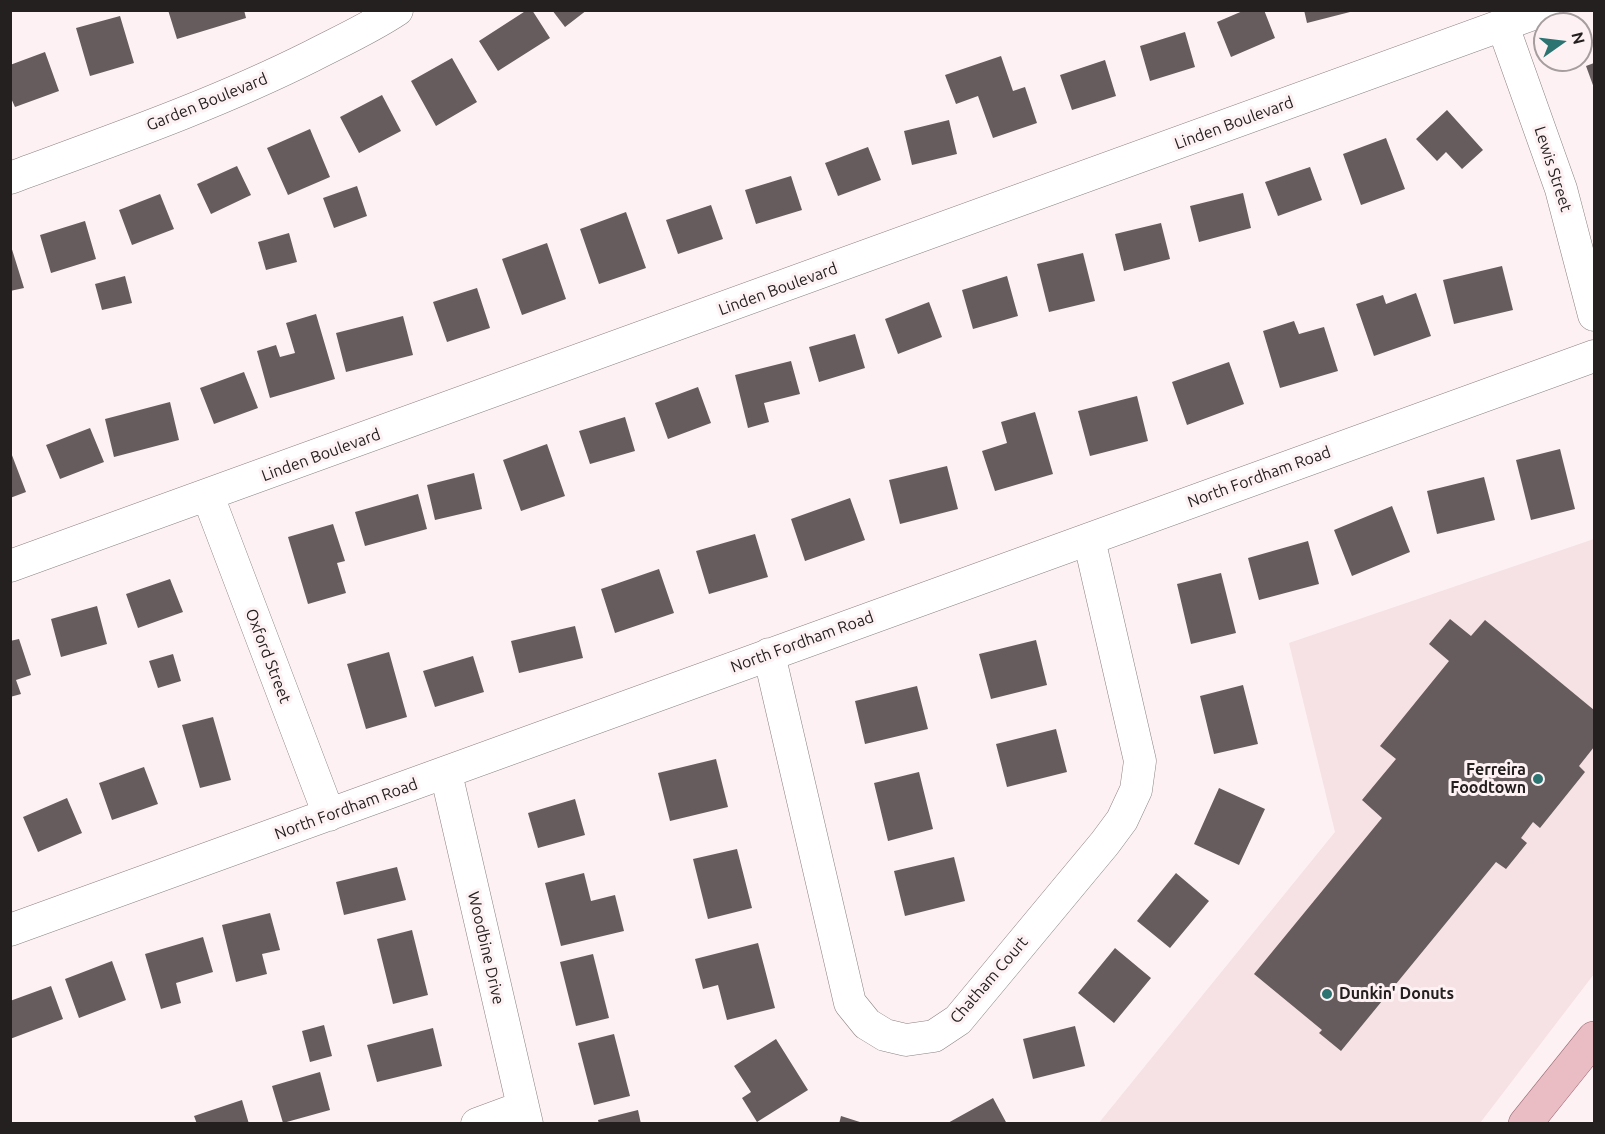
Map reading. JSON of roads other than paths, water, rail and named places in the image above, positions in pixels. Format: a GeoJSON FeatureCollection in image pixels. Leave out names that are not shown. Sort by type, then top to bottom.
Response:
{"type":"FeatureCollection","features":[{"type":"Feature","properties":{"kind":"main road"},"geometry":{"type":"LineString","coordinates":[[1525,1124],[1594,1038]]}},
{"type":"Feature","properties":{"kind":"street","name":"Garden Boulevard"},"geometry":{"type":"LineString","coordinates":[[10,178],[252,86],[377,23],[397,10]]}},
{"type":"Feature","properties":{"kind":"street","name":"Linden Boulevard"},"geometry":{"type":"LineString","coordinates":[[10,567],[1544,10]]}},
{"type":"Feature","properties":{"kind":"street","name":"Lewis Street"},"geometry":{"type":"LineString","coordinates":[[1503,26],[1561,189],[1594,315]]}},
{"type":"Feature","properties":{"kind":"street","name":"North Fordham Road"},"geometry":{"type":"LineString","coordinates":[[10,930],[1594,356]]}},
{"type":"Feature","properties":{"kind":"street","name":"Oxford Street"},"geometry":{"type":"LineString","coordinates":[[208,496],[329,815]]}},
{"type":"Feature","properties":{"kind":"street","name":"Chatham Court"},"geometry":{"type":"LineString","coordinates":[[770,654],[850,1003],[867,1024],[885,1035],[906,1040],[933,1036],[958,1020],[1105,843],[1122,820],[1136,790],[1140,761],[1089,539]]}},
{"type":"Feature","properties":{"kind":"street","name":"Woodbine Drive"},"geometry":{"type":"LineString","coordinates":[[446,773],[525,1115]]}},
{"type":"Feature","properties":{"kind":"street"},"geometry":{"type":"LineString","coordinates":[[477,1124],[525,1115]]}},
{"type":"Feature","properties":{"kind":"place","name":"Ferreira Foodtown"},"geometry":{"type":"Point","coordinates":[1538,779]}},
{"type":"Feature","properties":{"kind":"place","name":"Dunkin' Donuts"},"geometry":{"type":"Point","coordinates":[1327,994]}}]}
